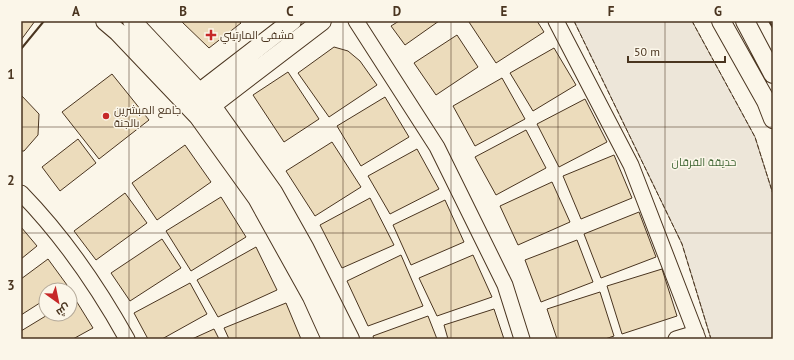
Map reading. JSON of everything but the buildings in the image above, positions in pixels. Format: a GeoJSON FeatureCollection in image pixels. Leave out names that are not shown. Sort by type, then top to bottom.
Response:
{"type":"FeatureCollection","features":[{"type":"Feature","properties":{"kind":"main road"},"geometry":{"type":"LineString","coordinates":[[104,21],[118,32],[198,116],[257,198],[312,297],[331,339]]}},
{"type":"Feature","properties":{"kind":"main road"},"geometry":{"type":"LineString","coordinates":[[132,21],[206,99],[273,192],[306,249],[350,339]]}},
{"type":"Feature","properties":{"kind":"main road"},"geometry":{"type":"LineString","coordinates":[[198,116],[206,99],[292,21]]}},
{"type":"Feature","properties":{"kind":"main road"},"geometry":{"type":"LineString","coordinates":[[186,103],[206,99],[322,21]]}},
{"type":"Feature","properties":{"kind":"main road"},"geometry":{"type":"LineString","coordinates":[[721,21],[766,102],[773,119]]}},
{"type":"Feature","properties":{"kind":"main road"},"geometry":{"type":"LineString","coordinates":[[745,21],[773,74]]}},
{"type":"Feature","properties":{"kind":"street"},"geometry":{"type":"LineString","coordinates":[[356,21],[437,147],[505,285],[522,339]]}},
{"type":"Feature","properties":{"kind":"street"},"geometry":{"type":"LineString","coordinates":[[556,21],[632,165],[697,336],[676,339]]}},
{"type":"Feature","properties":{"kind":"street"},"geometry":{"type":"LineString","coordinates":[[21,193],[77,260],[127,339]]}},
{"type":"Feature","properties":{"kind":"green space","name":"حديقة الفرقان"},"geometry":{"type":"Polygon","coordinates":[[[574,21],[692,21],[755,137],[773,194],[773,339],[711,339],[682,244],[574,21]]]}},
{"type":"Feature","properties":{"kind":"fence"},"geometry":{"type":"LineString","coordinates":[[574,21],[682,244],[711,339]]}},
{"type":"Feature","properties":{"kind":"fence"},"geometry":{"type":"LineString","coordinates":[[692,21],[755,137],[773,194]]}},
{"type":"Feature","properties":{"kind":"wall"},"geometry":{"type":"LineString","coordinates":[[21,49],[44,21]]}},
{"type":"Feature","properties":{"kind":"wall"},"geometry":{"type":"LineString","coordinates":[[769,21],[773,28]]}},
{"type":"Feature","properties":{"kind":"place","name":"مشفى المارتيني"},"geometry":{"type":"Point","coordinates":[211,35]}},
{"type":"Feature","properties":{"kind":"place","name":"جامع المبشرين بالجنة"},"geometry":{"type":"Point","coordinates":[106,116]}}]}
